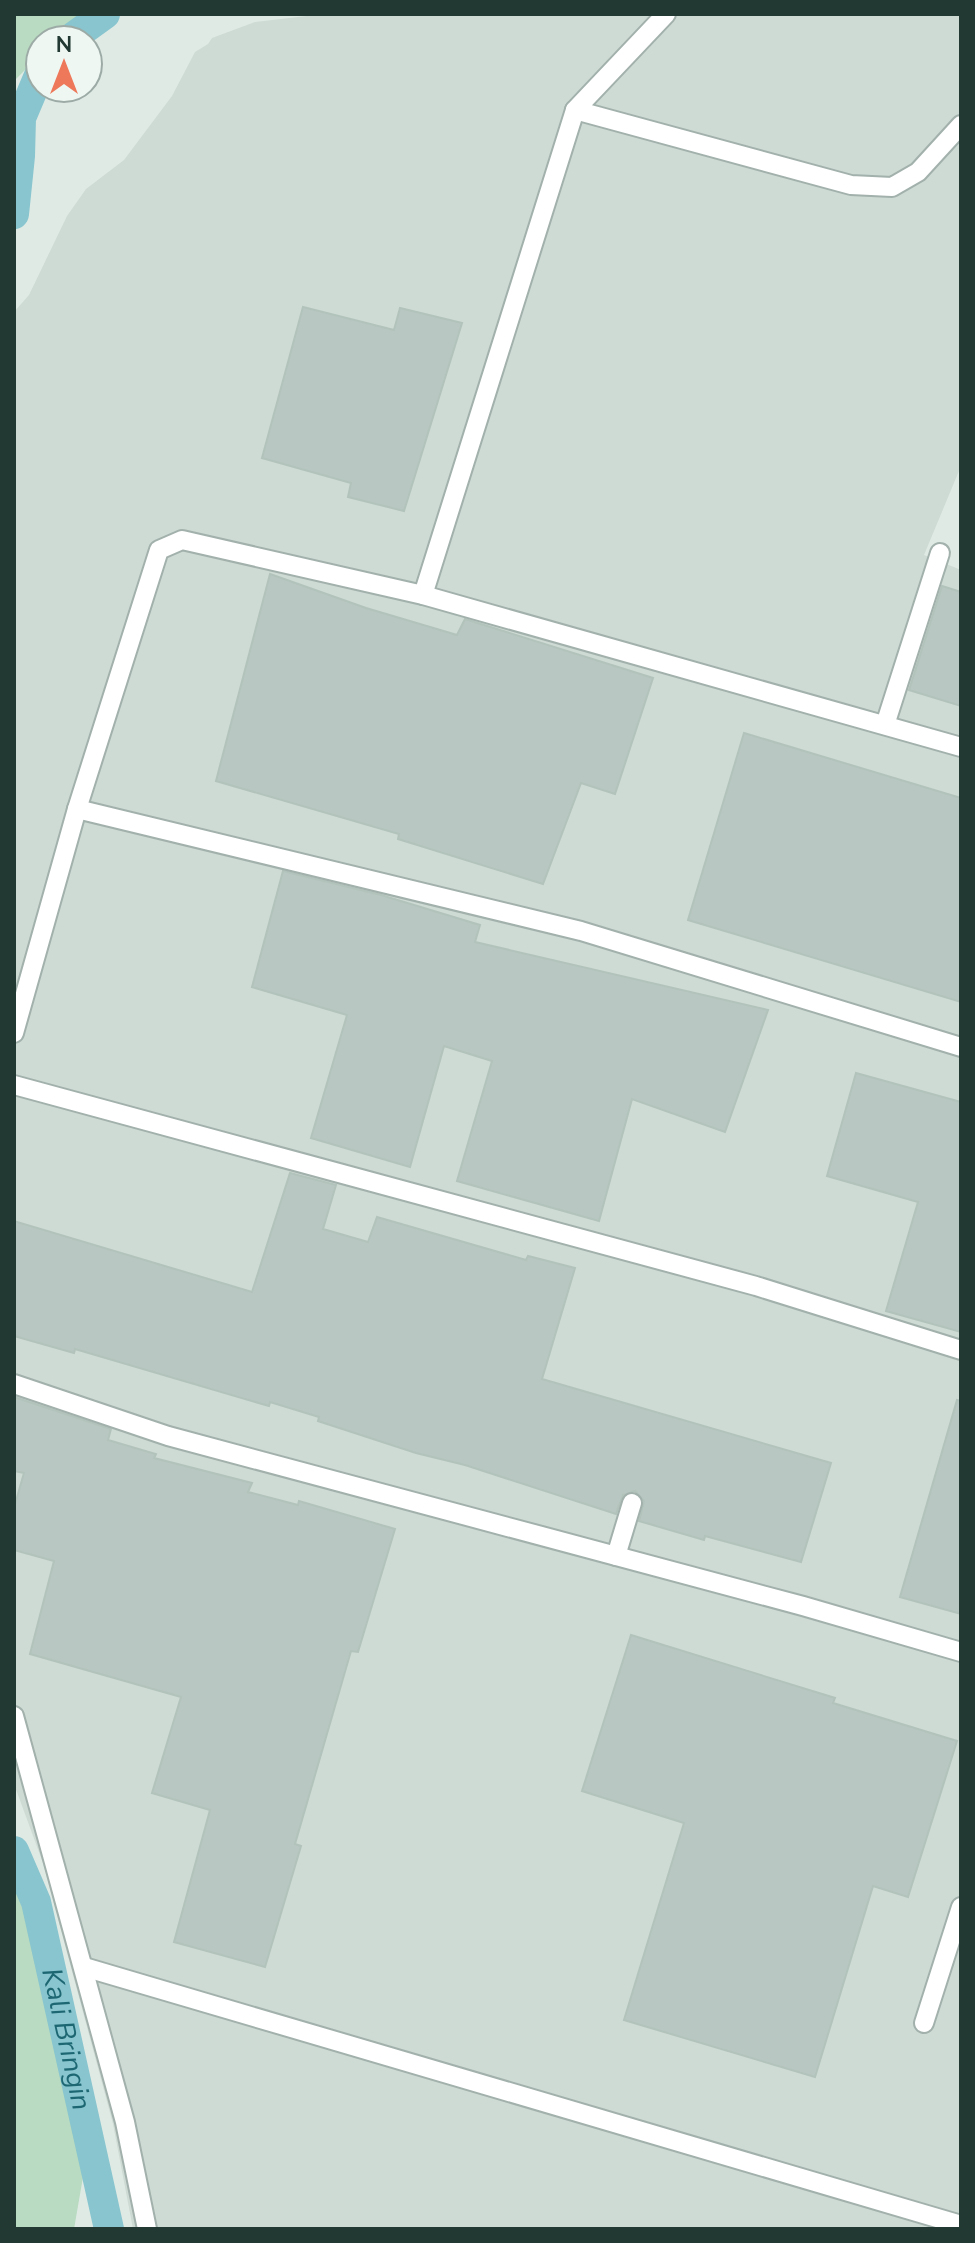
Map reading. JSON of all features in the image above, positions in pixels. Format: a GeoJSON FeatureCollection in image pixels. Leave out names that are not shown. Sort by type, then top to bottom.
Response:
{"type":"FeatureCollection","features":[{"type":"Feature","properties":{"kind":"lane"},"geometry":{"type":"LineString","coordinates":[[423,595],[575,110],[666,14]]}},
{"type":"Feature","properties":{"kind":"lane"},"geometry":{"type":"LineString","coordinates":[[575,110],[851,185],[892,187],[918,172],[961,125]]}},
{"type":"Feature","properties":{"kind":"lane"},"geometry":{"type":"LineString","coordinates":[[14,1033],[77,809],[159,550],[182,540],[423,595],[961,747]]}},
{"type":"Feature","properties":{"kind":"lane"},"geometry":{"type":"LineString","coordinates":[[885,725],[940,553]]}},
{"type":"Feature","properties":{"kind":"lane"},"geometry":{"type":"LineString","coordinates":[[77,809],[581,931],[961,1047]]}},
{"type":"Feature","properties":{"kind":"lane"},"geometry":{"type":"LineString","coordinates":[[14,1085],[756,1286],[961,1350]]}},
{"type":"Feature","properties":{"kind":"lane"},"geometry":{"type":"LineString","coordinates":[[14,1384],[168,1436],[803,1606],[961,1652]]}},
{"type":"Feature","properties":{"kind":"lane"},"geometry":{"type":"LineString","coordinates":[[616,1556],[632,1503]]}},
{"type":"Feature","properties":{"kind":"lane"},"geometry":{"type":"LineString","coordinates":[[14,1716],[125,2122],[147,2229]]}},
{"type":"Feature","properties":{"kind":"lane"},"geometry":{"type":"LineString","coordinates":[[924,2023],[961,1907]]}},
{"type":"Feature","properties":{"kind":"lane"},"geometry":{"type":"LineString","coordinates":[[84,1967],[961,2225]]}},
{"type":"Feature","properties":{"kind":"shaded area"},"geometry":{"type":"Polygon","coordinates":[[[324,14],[961,14],[961,466],[924,555],[961,570],[961,2229],[133,2229],[113,2124],[43,1863],[14,1784],[14,312],[29,295],[67,216],[86,189],[124,160],[172,96],[195,52],[212,38],[255,22],[324,14]]]}},
{"type":"Feature","properties":{"kind":"green space"},"geometry":{"type":"Polygon","coordinates":[[[14,14],[80,14],[70,24],[24,24],[24,71],[14,81],[14,14]]]}},
{"type":"Feature","properties":{"kind":"green space"},"geometry":{"type":"Polygon","coordinates":[[[14,1876],[66,2054],[83,2177],[74,2229],[14,2229],[14,1876]]]}},
{"type":"Feature","properties":{"kind":"building"},"geometry":{"type":"Polygon","coordinates":[[[303,307],[394,330],[400,308],[462,323],[404,511],[348,497],[351,483],[262,458],[303,307]]]}},
{"type":"Feature","properties":{"kind":"building"},"geometry":{"type":"Polygon","coordinates":[[[270,574],[366,608],[457,635],[465,619],[653,678],[615,794],[581,783],[543,884],[398,839],[399,834],[216,781],[270,574]]]}},
{"type":"Feature","properties":{"kind":"building"},"geometry":{"type":"Polygon","coordinates":[[[942,586],[961,592],[961,706],[909,690],[942,586]]]}},
{"type":"Feature","properties":{"kind":"building"},"geometry":{"type":"Polygon","coordinates":[[[744,733],[961,798],[961,1002],[688,920],[744,733]]]}},
{"type":"Feature","properties":{"kind":"building"},"geometry":{"type":"Polygon","coordinates":[[[283,871],[381,895],[480,925],[475,942],[768,1010],[725,1132],[632,1099],[599,1221],[457,1181],[492,1061],[444,1046],[410,1167],[311,1138],[347,1015],[252,987],[283,871]]]}},
{"type":"Feature","properties":{"kind":"building"},"geometry":{"type":"Polygon","coordinates":[[[856,1073],[961,1102],[961,1332],[886,1311],[918,1202],[827,1176],[856,1073]]]}},
{"type":"Feature","properties":{"kind":"building"},"geometry":{"type":"Polygon","coordinates":[[[290,1173],[336,1185],[323,1229],[368,1242],[377,1217],[526,1260],[528,1256],[575,1268],[542,1379],[831,1463],[801,1562],[705,1536],[704,1540],[639,1521],[644,1501],[635,1491],[623,1495],[616,1514],[465,1465],[416,1453],[270,1402],[269,1406],[75,1349],[74,1353],[14,1336],[14,1221],[252,1292],[290,1173]]]}},
{"type":"Feature","properties":{"kind":"building"},"geometry":{"type":"Polygon","coordinates":[[[14,1397],[111,1429],[108,1440],[156,1454],[154,1458],[252,1483],[248,1492],[298,1505],[299,1501],[395,1529],[358,1652],[351,1651],[295,1844],[301,1846],[265,1967],[174,1942],[210,1810],[152,1793],[181,1697],[30,1654],[54,1561],[14,1550],[14,1508],[24,1473],[14,1471],[14,1397]]]}},
{"type":"Feature","properties":{"kind":"building"},"geometry":{"type":"Polygon","coordinates":[[[957,1400],[961,1401],[961,1614],[900,1597],[957,1400]]]}},
{"type":"Feature","properties":{"kind":"building"},"geometry":{"type":"Polygon","coordinates":[[[631,1635],[835,1698],[833,1703],[957,1741],[908,1897],[873,1886],[815,2077],[624,2020],[684,1823],[582,1791],[631,1635]]]}},
{"type":"Feature","properties":{"kind":"waterway","name":"Kali Bringin"},"geometry":{"type":"LineString","coordinates":[[91,24],[105,14]]}},
{"type":"Feature","properties":{"kind":"waterway","name":"Kali Bringin"},"geometry":{"type":"LineString","coordinates":[[14,214],[21,118],[27,104]]}},
{"type":"Feature","properties":{"kind":"waterway","name":"Kali Bringin"},"geometry":{"type":"LineString","coordinates":[[14,1851],[36,1902],[109,2229]]}}]}
